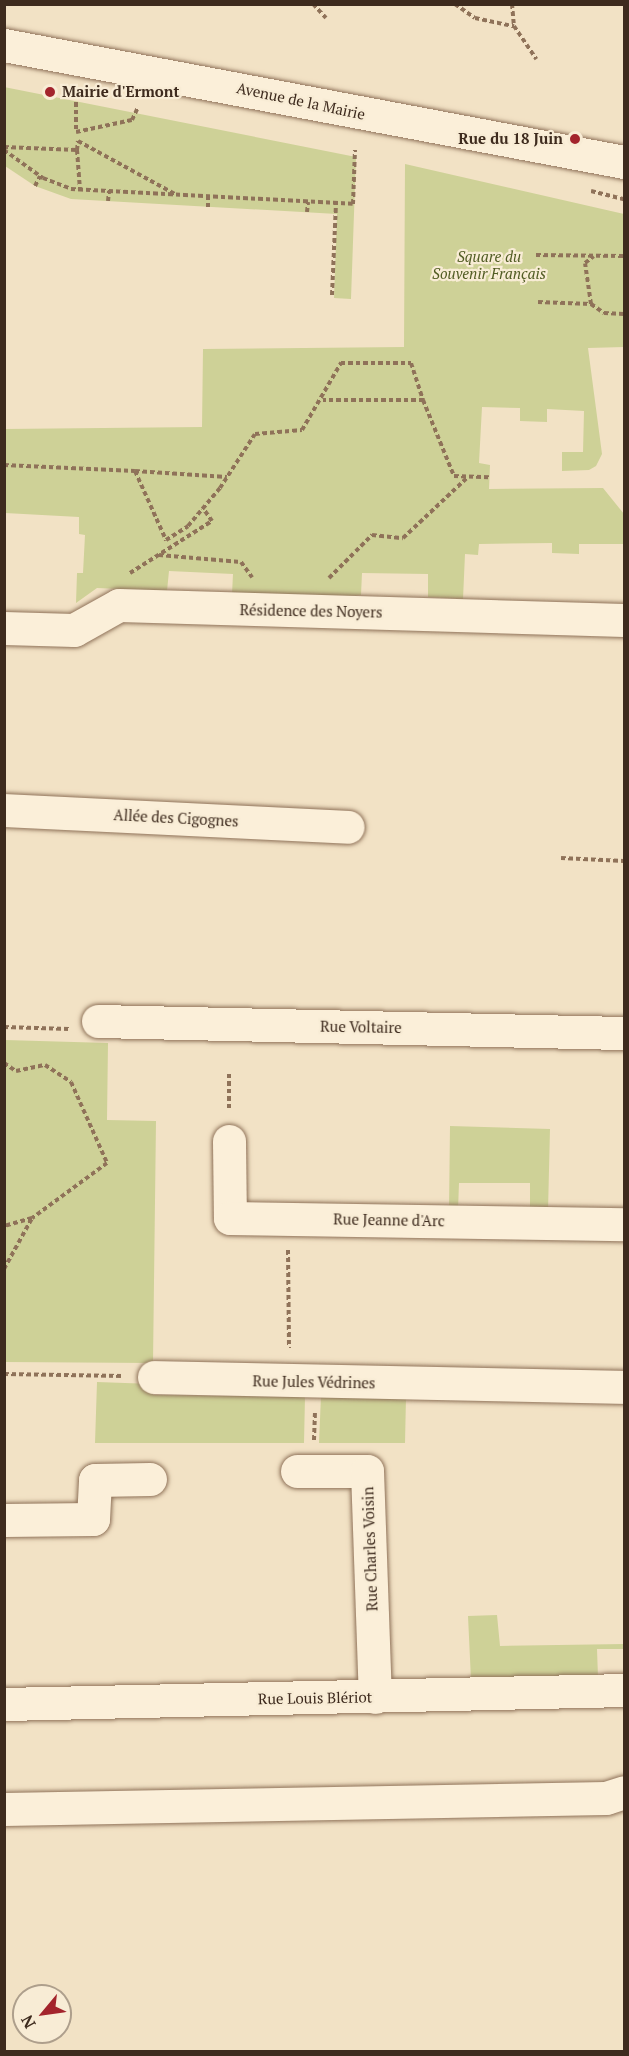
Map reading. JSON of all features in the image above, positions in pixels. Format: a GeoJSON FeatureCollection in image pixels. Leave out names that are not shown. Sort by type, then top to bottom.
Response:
{"type":"FeatureCollection","features":[{"type":"Feature","properties":{"kind":"street","name":"Avenue de la Mairie"},"geometry":{"type":"LineString","coordinates":[[4,45],[615,163]]}},
{"type":"Feature","properties":{"kind":"street","name":"Résidence des Noyers"},"geometry":{"type":"LineString","coordinates":[[4,628],[74,630],[119,605],[624,620]]}},
{"type":"Feature","properties":{"kind":"street","name":"Allée des Cigognes"},"geometry":{"type":"LineString","coordinates":[[4,810],[348,827]]}},
{"type":"Feature","properties":{"kind":"street","name":"Rue Voltaire"},"geometry":{"type":"LineString","coordinates":[[89,1025],[624,1033]]}},
{"type":"Feature","properties":{"kind":"street","name":"Rue Jeanne d'Arc"},"geometry":{"type":"LineString","coordinates":[[229,1141],[230,1218],[624,1224]]}},
{"type":"Feature","properties":{"kind":"street","name":"Rue Jules Védrines"},"geometry":{"type":"LineString","coordinates":[[154,1377],[302,1382],[624,1387]]}},
{"type":"Feature","properties":{"kind":"street","name":"Rue Charles Voisin"},"geometry":{"type":"LineString","coordinates":[[305,1471],[367,1471],[375,1697]]}},
{"type":"Feature","properties":{"kind":"street"},"geometry":{"type":"LineString","coordinates":[[4,1520],[93,1519],[95,1480],[150,1479]]}},
{"type":"Feature","properties":{"kind":"street","name":"Rue Louis Blériot"},"geometry":{"type":"LineString","coordinates":[[4,1704],[624,1690]]}},
{"type":"Feature","properties":{"kind":"street"},"geometry":{"type":"LineString","coordinates":[[4,1809],[606,1798],[624,1792]]}},
{"type":"Feature","properties":{"kind":"path"},"geometry":{"type":"LineString","coordinates":[[313,4],[326,18]]}},
{"type":"Feature","properties":{"kind":"path"},"geometry":{"type":"LineString","coordinates":[[456,4],[475,18],[514,26]]}},
{"type":"Feature","properties":{"kind":"path"},"geometry":{"type":"LineString","coordinates":[[512,4],[514,26],[537,59]]}},
{"type":"Feature","properties":{"kind":"path"},"geometry":{"type":"LineString","coordinates":[[76,95],[80,190]]}},
{"type":"Feature","properties":{"kind":"path"},"geometry":{"type":"LineString","coordinates":[[76,132],[132,120],[138,107]]}},
{"type":"Feature","properties":{"kind":"path"},"geometry":{"type":"LineString","coordinates":[[78,141],[175,195]]}},
{"type":"Feature","properties":{"kind":"path"},"geometry":{"type":"LineString","coordinates":[[4,149],[77,150]]}},
{"type":"Feature","properties":{"kind":"path"},"geometry":{"type":"LineString","coordinates":[[4,149],[40,176],[80,190],[336,204],[352,204],[355,150]]}},
{"type":"Feature","properties":{"kind":"path"},"geometry":{"type":"LineString","coordinates":[[35,186],[40,176]]}},
{"type":"Feature","properties":{"kind":"path"},"geometry":{"type":"LineString","coordinates":[[108,201],[109,191]]}},
{"type":"Feature","properties":{"kind":"path"},"geometry":{"type":"LineString","coordinates":[[208,197],[208,207]]}},
{"type":"Feature","properties":{"kind":"path"},"geometry":{"type":"LineString","coordinates":[[307,212],[308,202]]}},
{"type":"Feature","properties":{"kind":"path"},"geometry":{"type":"LineString","coordinates":[[332,295],[336,204]]}},
{"type":"Feature","properties":{"kind":"path"},"geometry":{"type":"LineString","coordinates":[[536,255],[624,256]]}},
{"type":"Feature","properties":{"kind":"path"},"geometry":{"type":"LineString","coordinates":[[591,304],[585,263],[596,255]]}},
{"type":"Feature","properties":{"kind":"path"},"geometry":{"type":"LineString","coordinates":[[538,302],[591,304],[604,313],[624,314]]}},
{"type":"Feature","properties":{"kind":"path"},"geometry":{"type":"LineString","coordinates":[[135,471],[166,540],[188,526],[226,477],[255,434],[302,430],[323,400],[341,363],[411,363],[423,400],[454,476],[489,477]]}},
{"type":"Feature","properties":{"kind":"path"},"geometry":{"type":"LineString","coordinates":[[323,400],[423,400]]}},
{"type":"Feature","properties":{"kind":"path"},"geometry":{"type":"LineString","coordinates":[[4,465],[226,477]]}},
{"type":"Feature","properties":{"kind":"path"},"geometry":{"type":"LineString","coordinates":[[326,582],[372,535],[403,538],[468,477]]}},
{"type":"Feature","properties":{"kind":"path"},"geometry":{"type":"LineString","coordinates":[[159,555],[241,562],[252,578],[263,579]]}},
{"type":"Feature","properties":{"kind":"path"},"geometry":{"type":"LineString","coordinates":[[561,858],[624,861]]}},
{"type":"Feature","properties":{"kind":"path"},"geometry":{"type":"LineString","coordinates":[[4,1027],[89,1025]]}},
{"type":"Feature","properties":{"kind":"path"},"geometry":{"type":"LineString","coordinates":[[4,1063],[16,1071],[45,1065],[71,1082],[108,1163],[32,1218],[4,1226]]}},
{"type":"Feature","properties":{"kind":"path"},"geometry":{"type":"LineString","coordinates":[[4,1269],[32,1218]]}},
{"type":"Feature","properties":{"kind":"path"},"geometry":{"type":"LineString","coordinates":[[288,1219],[302,1382],[305,1471]]}},
{"type":"Feature","properties":{"kind":"path"},"geometry":{"type":"LineString","coordinates":[[4,1374],[154,1377]]}},
{"type":"Feature","properties":{"kind":"green space"},"geometry":{"type":"Polygon","coordinates":[[[4,87],[356,157],[351,299],[334,298],[337,214],[71,199],[35,186],[5,166],[4,87]]]}},
{"type":"Feature","properties":{"kind":"green space","name":"Square du Souvenir Français"},"geometry":{"type":"Polygon","coordinates":[[[405,164],[624,214],[624,347],[588,348],[602,454],[596,466],[589,470],[562,471],[562,452],[583,452],[584,411],[547,409],[547,422],[520,421],[520,408],[482,407],[479,463],[490,465],[489,489],[603,488],[624,514],[624,544],[579,544],[579,554],[552,553],[552,543],[479,544],[478,555],[465,554],[463,599],[428,597],[428,574],[362,573],[361,595],[321,599],[232,594],[233,574],[169,571],[167,591],[97,588],[76,603],[77,573],[83,573],[85,535],[79,534],[79,517],[5,513],[4,429],[202,427],[203,349],[404,347],[405,164]]]}},
{"type":"Feature","properties":{"kind":"green space"},"geometry":{"type":"Polygon","coordinates":[[[5,1040],[108,1043],[107,1120],[156,1121],[153,1363],[5,1362],[5,1040]]]}},
{"type":"Feature","properties":{"kind":"green space"},"geometry":{"type":"Polygon","coordinates":[[[450,1126],[550,1129],[548,1211],[530,1211],[530,1183],[459,1183],[458,1210],[449,1210],[450,1126]]]}},
{"type":"Feature","properties":{"kind":"green space"},"geometry":{"type":"Polygon","coordinates":[[[97,1382],[153,1384],[153,1395],[305,1397],[304,1443],[95,1443],[97,1382]]]}},
{"type":"Feature","properties":{"kind":"green space"},"geometry":{"type":"Polygon","coordinates":[[[321,1396],[406,1397],[405,1443],[319,1443],[321,1396]]]}},
{"type":"Feature","properties":{"kind":"green space"},"geometry":{"type":"Polygon","coordinates":[[[497,1615],[500,1646],[624,1644],[624,1649],[597,1649],[598,1677],[471,1680],[468,1616],[497,1615]]]}},
{"type":"Feature","properties":{"kind":"place","name":"Mairie d'Ermont"},"geometry":{"type":"Point","coordinates":[50,92]}},
{"type":"Feature","properties":{"kind":"place","name":"Rue du 18 Juin"},"geometry":{"type":"Point","coordinates":[575,139]}}]}
